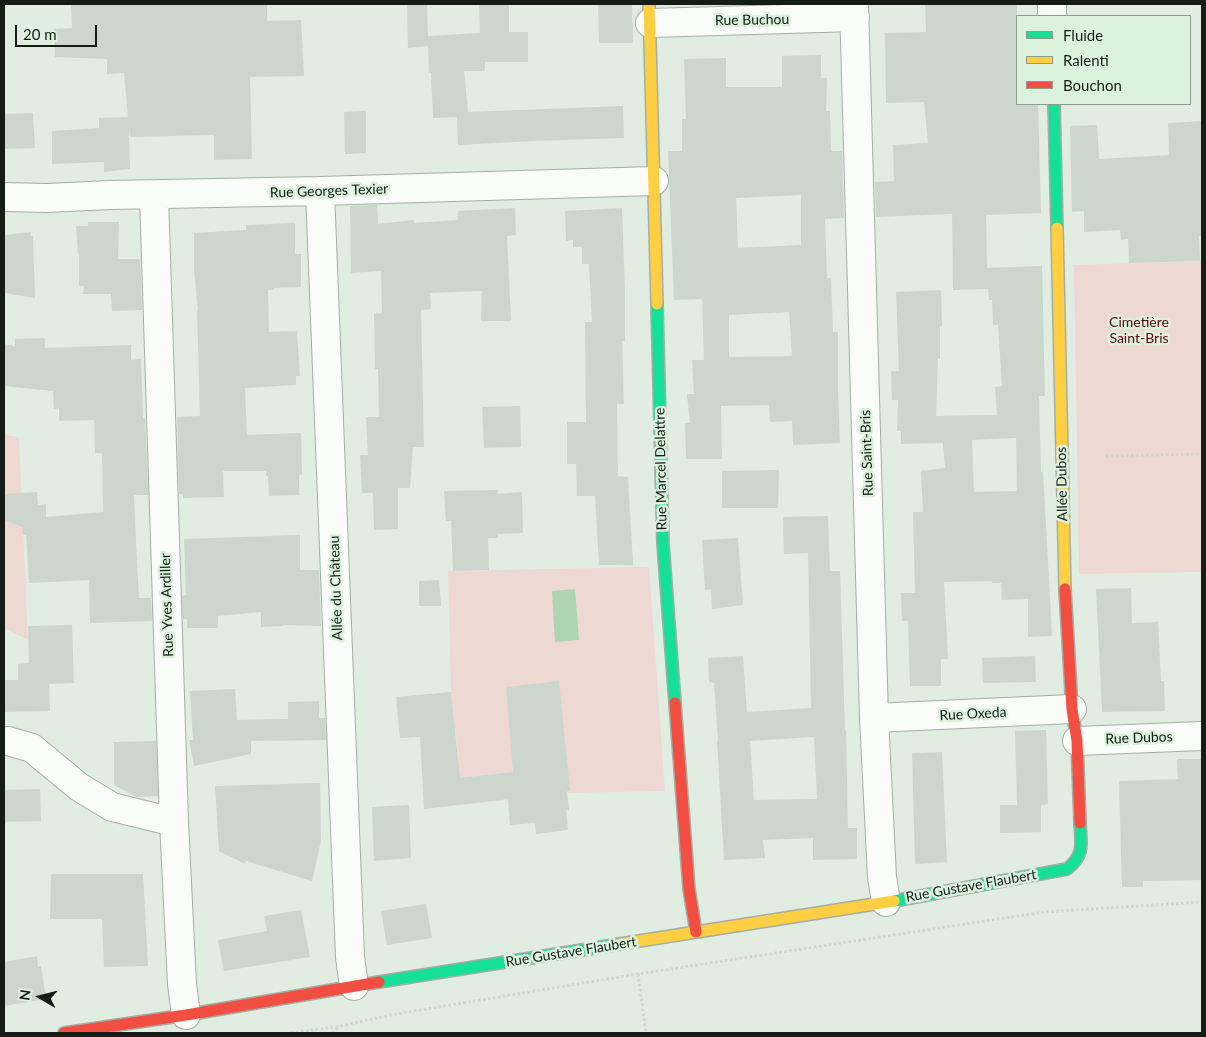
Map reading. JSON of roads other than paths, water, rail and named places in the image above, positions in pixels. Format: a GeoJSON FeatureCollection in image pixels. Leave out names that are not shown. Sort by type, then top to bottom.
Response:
{"type":"FeatureCollection","features":[{"type":"Feature","properties":{"kind":"street","name":"Rue Buchou"},"geometry":{"type":"LineString","coordinates":[[649,13],[854,11]]}},
{"type":"Feature","properties":{"kind":"street","name":"Rue Saint-Bris"},"geometry":{"type":"LineString","coordinates":[[854,11],[874,718],[882,877],[886,902]]}},
{"type":"Feature","properties":{"kind":"street","name":"Rue Marcel Delattre"},"geometry":{"type":"LineString","coordinates":[[649,13],[663,544],[689,889],[696,932]]}},
{"type":"Feature","properties":{"kind":"street","name":"Allée Dubos"},"geometry":{"type":"LineString","coordinates":[[1054,105],[1064,576],[1072,709],[1076,741],[1081,850],[1076,862]]}},
{"type":"Feature","properties":{"kind":"street","name":"Rue Georges Texier"},"geometry":{"type":"LineString","coordinates":[[4,197],[47,198],[654,181]]}},
{"type":"Feature","properties":{"kind":"street","name":"Allée du Château"},"geometry":{"type":"LineString","coordinates":[[320,191],[350,957],[354,986]]}},
{"type":"Feature","properties":{"kind":"street","name":"Rue Yves Ardiller"},"geometry":{"type":"LineString","coordinates":[[154,195],[174,822],[182,984],[186,1015]]}},
{"type":"Feature","properties":{"kind":"street","name":"Rue Oxeda"},"geometry":{"type":"LineString","coordinates":[[874,718],[1072,709]]}},
{"type":"Feature","properties":{"kind":"street","name":"Rue Dubos"},"geometry":{"type":"LineString","coordinates":[[1076,741],[1202,736]]}},
{"type":"Feature","properties":{"kind":"street"},"geometry":{"type":"LineString","coordinates":[[4,741],[32,748],[79,787],[112,807],[174,822]]}},
{"type":"Feature","properties":{"kind":"street","name":"Rue Gustave Flaubert"},"geometry":{"type":"LineString","coordinates":[[64,1033],[886,902],[1067,868],[1076,862]]}},
{"type":"Feature","properties":{"kind":"park label","name":"Cimetière Saint-Bris"},"geometry":{"type":"Point","coordinates":[1139,330]}}]}
